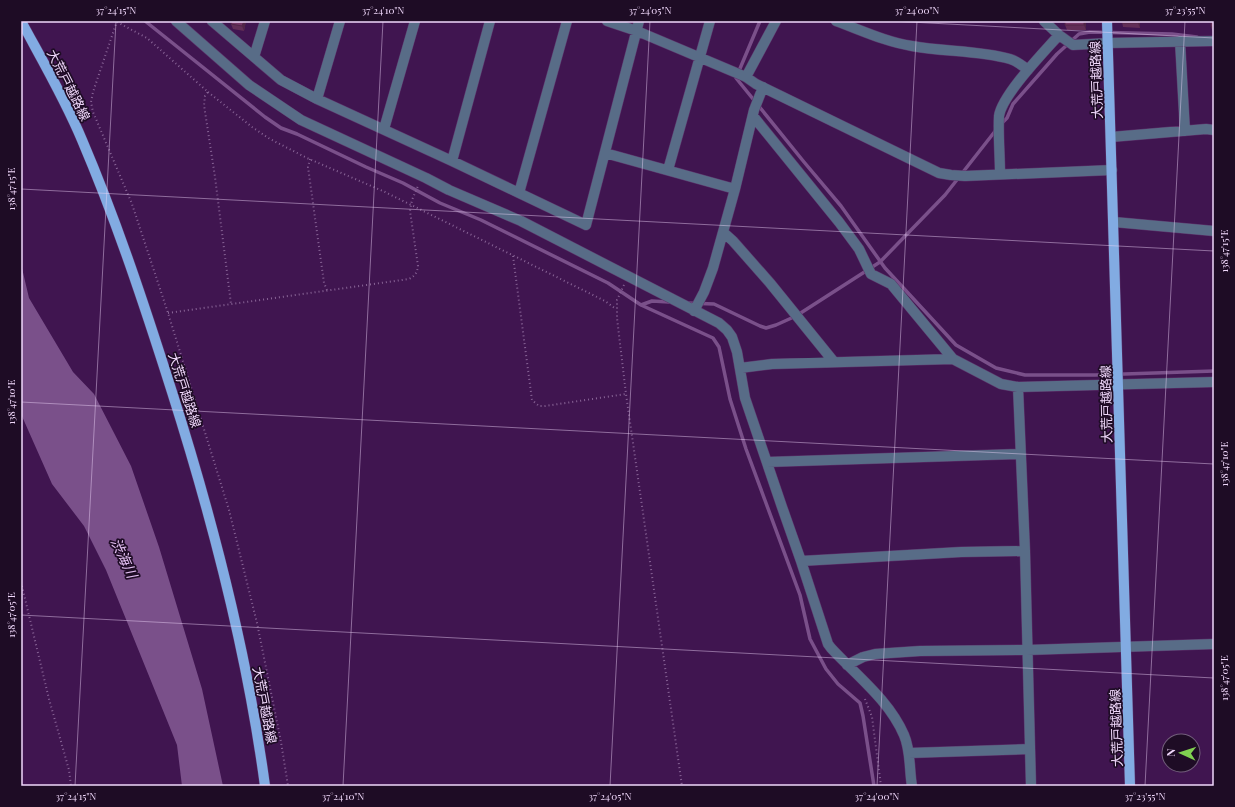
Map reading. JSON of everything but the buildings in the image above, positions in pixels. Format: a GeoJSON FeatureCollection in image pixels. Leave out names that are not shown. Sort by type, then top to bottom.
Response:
{"type":"FeatureCollection","features":[{"type":"Feature","properties":{"kind":"main road","name":"大荒戸越路線"},"geometry":{"type":"LineString","coordinates":[[21,21],[82,138],[112,213],[152,330],[212,524],[250,694],[265,786]]}},
{"type":"Feature","properties":{"kind":"main road","name":"大荒戸越路線"},"geometry":{"type":"LineString","coordinates":[[1107,21],[1130,786]]}},
{"type":"Feature","properties":{"kind":"street"},"geometry":{"type":"LineString","coordinates":[[176,21],[249,85],[282,109],[301,120],[449,190],[521,221],[719,323],[727,330],[732,337],[737,352],[745,398],[828,644],[846,665],[855,672],[886,705],[904,735],[909,753],[912,786]]}},
{"type":"Feature","properties":{"kind":"street"},"geometry":{"type":"LineString","coordinates":[[212,21],[281,80],[317,99],[520,192],[586,224],[638,26]]}},
{"type":"Feature","properties":{"kind":"street"},"geometry":{"type":"LineString","coordinates":[[254,57],[265,21]]}},
{"type":"Feature","properties":{"kind":"street"},"geometry":{"type":"LineString","coordinates":[[317,99],[340,21]]}},
{"type":"Feature","properties":{"kind":"street"},"geometry":{"type":"LineString","coordinates":[[384,129],[415,21]]}},
{"type":"Feature","properties":{"kind":"street"},"geometry":{"type":"LineString","coordinates":[[452,161],[490,21]]}},
{"type":"Feature","properties":{"kind":"street"},"geometry":{"type":"LineString","coordinates":[[520,192],[567,21]]}},
{"type":"Feature","properties":{"kind":"street"},"geometry":{"type":"LineString","coordinates":[[607,21],[638,26],[746,77],[762,87],[939,173],[950,176],[964,176],[1112,170]]}},
{"type":"Feature","properties":{"kind":"street"},"geometry":{"type":"LineString","coordinates":[[668,170],[710,21]]}},
{"type":"Feature","properties":{"kind":"street"},"geometry":{"type":"LineString","coordinates":[[746,77],[776,21]]}},
{"type":"Feature","properties":{"kind":"street"},"geometry":{"type":"LineString","coordinates":[[836,21],[886,40],[913,47],[968,52],[1011,59],[1018,62],[1028,70]]}},
{"type":"Feature","properties":{"kind":"street"},"geometry":{"type":"LineString","coordinates":[[1044,21],[1058,35],[1073,45],[1214,41]]}},
{"type":"Feature","properties":{"kind":"street"},"geometry":{"type":"LineString","coordinates":[[1000,174],[1000,115],[1003,103],[1028,70],[1058,35]]}},
{"type":"Feature","properties":{"kind":"street"},"geometry":{"type":"LineString","coordinates":[[1180,41],[1185,131]]}},
{"type":"Feature","properties":{"kind":"street"},"geometry":{"type":"LineString","coordinates":[[694,311],[704,292],[713,268],[762,87]]}},
{"type":"Feature","properties":{"kind":"street"},"geometry":{"type":"LineString","coordinates":[[753,116],[839,222],[859,249],[871,274],[891,284],[953,359],[1001,384],[1018,387],[1214,382]]}},
{"type":"Feature","properties":{"kind":"street"},"geometry":{"type":"LineString","coordinates":[[1110,137],[1206,129],[1214,130]]}},
{"type":"Feature","properties":{"kind":"street"},"geometry":{"type":"LineString","coordinates":[[605,153],[735,189]]}},
{"type":"Feature","properties":{"kind":"street"},"geometry":{"type":"LineString","coordinates":[[1114,222],[1214,231]]}},
{"type":"Feature","properties":{"kind":"street"},"geometry":{"type":"LineString","coordinates":[[723,232],[733,241],[770,283],[834,362]]}},
{"type":"Feature","properties":{"kind":"street"},"geometry":{"type":"LineString","coordinates":[[740,368],[758,365],[953,359]]}},
{"type":"Feature","properties":{"kind":"street"},"geometry":{"type":"LineString","coordinates":[[1018,387],[1025,551],[1031,786]]}},
{"type":"Feature","properties":{"kind":"street"},"geometry":{"type":"LineString","coordinates":[[767,462],[1021,454]]}},
{"type":"Feature","properties":{"kind":"street"},"geometry":{"type":"LineString","coordinates":[[801,561],[961,552],[1025,551]]}},
{"type":"Feature","properties":{"kind":"street"},"geometry":{"type":"LineString","coordinates":[[846,665],[863,657],[875,654],[920,651],[1027,650],[1214,644]]}},
{"type":"Feature","properties":{"kind":"street"},"geometry":{"type":"LineString","coordinates":[[909,753],[1030,749]]}},
{"type":"Feature","properties":{"kind":"path"},"geometry":{"type":"LineString","coordinates":[[288,786],[281,742],[257,623],[229,510],[168,313],[132,204],[93,112],[91,102],[92,92],[117,22],[147,38],[208,92],[252,127],[270,139],[411,205],[605,301],[617,310]]}},
{"type":"Feature","properties":{"kind":"path"},"geometry":{"type":"LineString","coordinates":[[208,92],[204,96],[204,105],[215,177],[231,304]]}},
{"type":"Feature","properties":{"kind":"path"},"geometry":{"type":"LineString","coordinates":[[310,159],[308,167],[324,283],[327,290]]}},
{"type":"Feature","properties":{"kind":"path"},"geometry":{"type":"LineString","coordinates":[[168,313],[409,279],[414,277],[418,272],[418,266],[410,211],[412,200],[418,186],[426,178]]}},
{"type":"Feature","properties":{"kind":"path"},"geometry":{"type":"LineString","coordinates":[[513,256],[528,377],[532,400],[535,404],[538,406],[545,406],[626,394]]}},
{"type":"Feature","properties":{"kind":"path"},"geometry":{"type":"LineString","coordinates":[[629,277],[617,300],[617,310],[626,394],[682,786]]}},
{"type":"Feature","properties":{"kind":"path"},"geometry":{"type":"LineString","coordinates":[[21,582],[71,786]]}},
{"type":"Feature","properties":{"kind":"path"},"geometry":{"type":"LineString","coordinates":[[865,698],[872,717],[881,786]]}},
{"type":"Feature","properties":{"kind":"water","name":"渋海川"},"geometry":{"type":"Polygon","coordinates":[[[21,264],[29,298],[73,372],[94,394],[131,466],[159,547],[202,689],[223,786],[182,786],[177,745],[106,570],[84,526],[52,484],[21,414],[21,264]]]}},
{"type":"Feature","properties":{"kind":"waterway"},"geometry":{"type":"LineString","coordinates":[[145,21],[265,117],[281,128],[403,183],[440,203],[481,220],[608,283],[641,305],[713,338],[719,347],[730,399],[746,449],[800,595],[810,639],[826,669],[838,684],[860,703],[874,786]]}},
{"type":"Feature","properties":{"kind":"waterway"},"geometry":{"type":"LineString","coordinates":[[760,21],[736,78],[841,206],[885,268],[956,345],[996,368],[1025,375],[1095,375],[1214,371]]}},
{"type":"Feature","properties":{"kind":"waterway"},"geometry":{"type":"LineString","coordinates":[[1001,124],[1007,118],[1013,104],[1057,54],[1079,34],[1090,32],[1172,34],[1197,37]]}},
{"type":"Feature","properties":{"kind":"waterway"},"geometry":{"type":"LineString","coordinates":[[687,303],[714,304],[766,328],[796,316],[880,262],[945,195],[996,130]]}},
{"type":"Feature","properties":{"kind":"waterway"},"geometry":{"type":"LineString","coordinates":[[641,305],[652,301],[669,302]]}}]}
